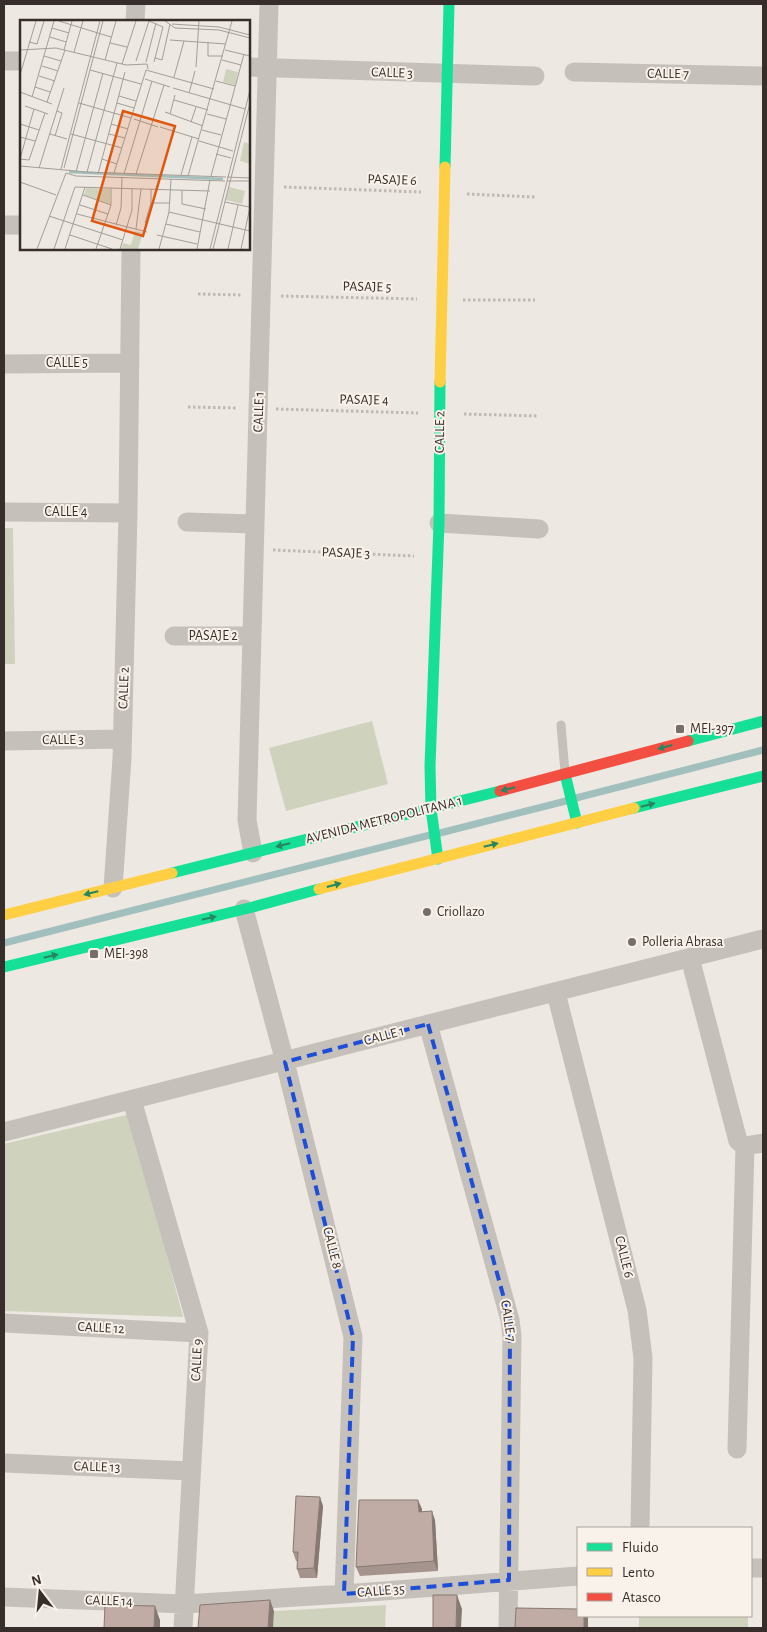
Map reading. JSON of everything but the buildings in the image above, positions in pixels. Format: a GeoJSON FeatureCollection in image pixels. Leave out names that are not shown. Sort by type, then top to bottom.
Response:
{"type":"FeatureCollection","features":[{"type":"Feature","properties":{"kind":"street"},"geometry":{"type":"LineString","coordinates":[[135,20],[136,4]]}},
{"type":"Feature","properties":{"kind":"street","name":"CALLE 1"},"geometry":{"type":"LineString","coordinates":[[253,853],[247,820],[269,4]]}},
{"type":"Feature","properties":{"kind":"street","name":"CALLE 2"},"geometry":{"type":"LineString","coordinates":[[437,853],[431,813],[430,766],[439,523],[441,300],[449,4]]}},
{"type":"Feature","properties":{"kind":"street"},"geometry":{"type":"LineString","coordinates":[[4,61],[20,62]]}},
{"type":"Feature","properties":{"kind":"street","name":"CALLE 3"},"geometry":{"type":"LineString","coordinates":[[250,67],[448,75],[535,76]]}},
{"type":"Feature","properties":{"kind":"street","name":"CALLE 7"},"geometry":{"type":"LineString","coordinates":[[574,72],[763,76]]}},
{"type":"Feature","properties":{"kind":"street"},"geometry":{"type":"LineString","coordinates":[[4,225],[20,225]]}},
{"type":"Feature","properties":{"kind":"street","name":"CALLE 2"},"geometry":{"type":"LineString","coordinates":[[113,888],[122,739],[128,513],[131,250]]}},
{"type":"Feature","properties":{"kind":"street","name":"CALLE 5"},"geometry":{"type":"LineString","coordinates":[[4,364],[130,363]]}},
{"type":"Feature","properties":{"kind":"street","name":"CALLE 4"},"geometry":{"type":"LineString","coordinates":[[4,512],[128,513]]}},
{"type":"Feature","properties":{"kind":"street"},"geometry":{"type":"LineString","coordinates":[[187,522],[255,524]]}},
{"type":"Feature","properties":{"kind":"street"},"geometry":{"type":"LineString","coordinates":[[439,523],[539,529]]}},
{"type":"Feature","properties":{"kind":"street","name":"PASAJE 2"},"geometry":{"type":"LineString","coordinates":[[174,636],[252,636]]}},
{"type":"Feature","properties":{"kind":"street","name":"AVENIDA METROPOLITANA 1"},"geometry":{"type":"LineString","coordinates":[[4,915],[253,853],[431,813],[567,779],[763,721]]}},
{"type":"Feature","properties":{"kind":"street","name":"CALLE 3"},"geometry":{"type":"LineString","coordinates":[[4,741],[122,739]]}},
{"type":"Feature","properties":{"kind":"street"},"geometry":{"type":"LineString","coordinates":[[4,967],[244,910],[437,853],[575,818],[763,776]]}},
{"type":"Feature","properties":{"kind":"street"},"geometry":{"type":"LineString","coordinates":[[567,779],[575,818]]}},
{"type":"Feature","properties":{"kind":"street","name":"CALLE 8"},"geometry":{"type":"LineString","coordinates":[[244,910],[285,1062],[353,1337],[344,1594]]}},
{"type":"Feature","properties":{"kind":"street","name":"CALLE 1"},"geometry":{"type":"LineString","coordinates":[[4,1132],[763,939]]}},
{"type":"Feature","properties":{"kind":"street"},"geometry":{"type":"LineString","coordinates":[[690,958],[738,1141],[745,1146],[763,1143]]}},
{"type":"Feature","properties":{"kind":"street","name":"CALLE 6"},"geometry":{"type":"LineString","coordinates":[[556,993],[638,1318],[643,1358],[640,1527]]}},
{"type":"Feature","properties":{"kind":"street","name":"CALLE 7"},"geometry":{"type":"LineString","coordinates":[[428,1024],[510,1320],[512,1336],[508,1628]]}},
{"type":"Feature","properties":{"kind":"street","name":"CALLE 9"},"geometry":{"type":"LineString","coordinates":[[132,1100],[199,1333],[182,1628]]}},
{"type":"Feature","properties":{"kind":"street"},"geometry":{"type":"LineString","coordinates":[[737,1449],[745,1146]]}},
{"type":"Feature","properties":{"kind":"street","name":"CALLE 12"},"geometry":{"type":"LineString","coordinates":[[4,1323],[199,1333]]}},
{"type":"Feature","properties":{"kind":"street","name":"CALLE 13"},"geometry":{"type":"LineString","coordinates":[[4,1463],[191,1471]]}},
{"type":"Feature","properties":{"kind":"street","name":"CALLE 35"},"geometry":{"type":"LineString","coordinates":[[184,1604],[577,1576]]}},
{"type":"Feature","properties":{"kind":"street","name":"CALLE 14"},"geometry":{"type":"LineString","coordinates":[[4,1597],[184,1604]]}},
{"type":"Feature","properties":{"kind":"lane"},"geometry":{"type":"LineString","coordinates":[[561,725],[567,779]]}},
{"type":"Feature","properties":{"kind":"path","name":"PASAJE 6"},"geometry":{"type":"LineString","coordinates":[[265,186],[535,197]]}},
{"type":"Feature","properties":{"kind":"path","name":"PASAJE 5"},"geometry":{"type":"LineString","coordinates":[[198,294],[441,300],[535,300]]}},
{"type":"Feature","properties":{"kind":"path","name":"PASAJE 4"},"geometry":{"type":"LineString","coordinates":[[188,406],[539,416]]}},
{"type":"Feature","properties":{"kind":"path","name":"PASAJE 3"},"geometry":{"type":"LineString","coordinates":[[255,550],[438,557]]}},
{"type":"Feature","properties":{"kind":"highlighted area"},"geometry":{"type":"Polygon","coordinates":[[[428,1024],[510,1320],[509,1580],[344,1594],[353,1337],[285,1062],[428,1024]]]}},
{"type":"Feature","properties":{"kind":"green space"},"geometry":{"type":"Polygon","coordinates":[[[4,528],[13,528],[15,664],[4,664],[4,528]]]}},
{"type":"Feature","properties":{"kind":"green space"},"geometry":{"type":"Polygon","coordinates":[[[372,721],[388,784],[286,811],[269,748],[372,721]]]}},
{"type":"Feature","properties":{"kind":"green space"},"geometry":{"type":"Polygon","coordinates":[[[130,1114],[183,1317],[4,1311],[4,1144],[130,1114]]]}},
{"type":"Feature","properties":{"kind":"green space"},"geometry":{"type":"Polygon","coordinates":[[[386,1605],[385,1628],[273,1628],[274,1611],[386,1605]]]}},
{"type":"Feature","properties":{"kind":"green space"},"geometry":{"type":"Polygon","coordinates":[[[639,1617],[748,1617],[748,1628],[639,1628],[639,1617]]]}},
{"type":"Feature","properties":{"kind":"waterway"},"geometry":{"type":"LineString","coordinates":[[576,798],[763,750]]}},
{"type":"Feature","properties":{"kind":"waterway"},"geometry":{"type":"LineString","coordinates":[[440,833],[566,801]]}},
{"type":"Feature","properties":{"kind":"waterway"},"geometry":{"type":"LineString","coordinates":[[4,943],[430,835]]}},
{"type":"Feature","properties":{"kind":"traffic: fast"},"geometry":{"type":"LineString","coordinates":[[445,167],[449,4]]}},
{"type":"Feature","properties":{"kind":"traffic: fast"},"geometry":{"type":"LineString","coordinates":[[438,859],[431,809],[430,766],[439,523],[440,382]]}},
{"type":"Feature","properties":{"kind":"traffic: fast"},"geometry":{"type":"LineString","coordinates":[[688,741],[763,721]]}},
{"type":"Feature","properties":{"kind":"traffic: fast"},"geometry":{"type":"LineString","coordinates":[[565,774],[577,823]]}},
{"type":"Feature","properties":{"kind":"traffic: fast"},"geometry":{"type":"LineString","coordinates":[[634,808],[763,776]]}},
{"type":"Feature","properties":{"kind":"traffic: fast"},"geometry":{"type":"LineString","coordinates":[[172,873],[500,791]]}},
{"type":"Feature","properties":{"kind":"traffic: fast"},"geometry":{"type":"LineString","coordinates":[[4,967],[253,907],[319,889]]}},
{"type":"Feature","properties":{"kind":"traffic: slow"},"geometry":{"type":"LineString","coordinates":[[440,382],[445,167]]}},
{"type":"Feature","properties":{"kind":"traffic: slow"},"geometry":{"type":"LineString","coordinates":[[319,889],[634,808]]}},
{"type":"Feature","properties":{"kind":"traffic: slow"},"geometry":{"type":"LineString","coordinates":[[4,915],[172,873]]}},
{"type":"Feature","properties":{"kind":"traffic: jam"},"geometry":{"type":"LineString","coordinates":[[500,791],[688,741]]}},
{"type":"Feature","properties":{"kind":"place","name":"MEI-397"},"geometry":{"type":"Point","coordinates":[680,729]}},
{"type":"Feature","properties":{"kind":"place","name":"Criollazo"},"geometry":{"type":"Point","coordinates":[427,912]}},
{"type":"Feature","properties":{"kind":"place","name":"Polleria Abrasa"},"geometry":{"type":"Point","coordinates":[632,942]}},
{"type":"Feature","properties":{"kind":"place","name":"MEI-398"},"geometry":{"type":"Point","coordinates":[94,954]}}]}
